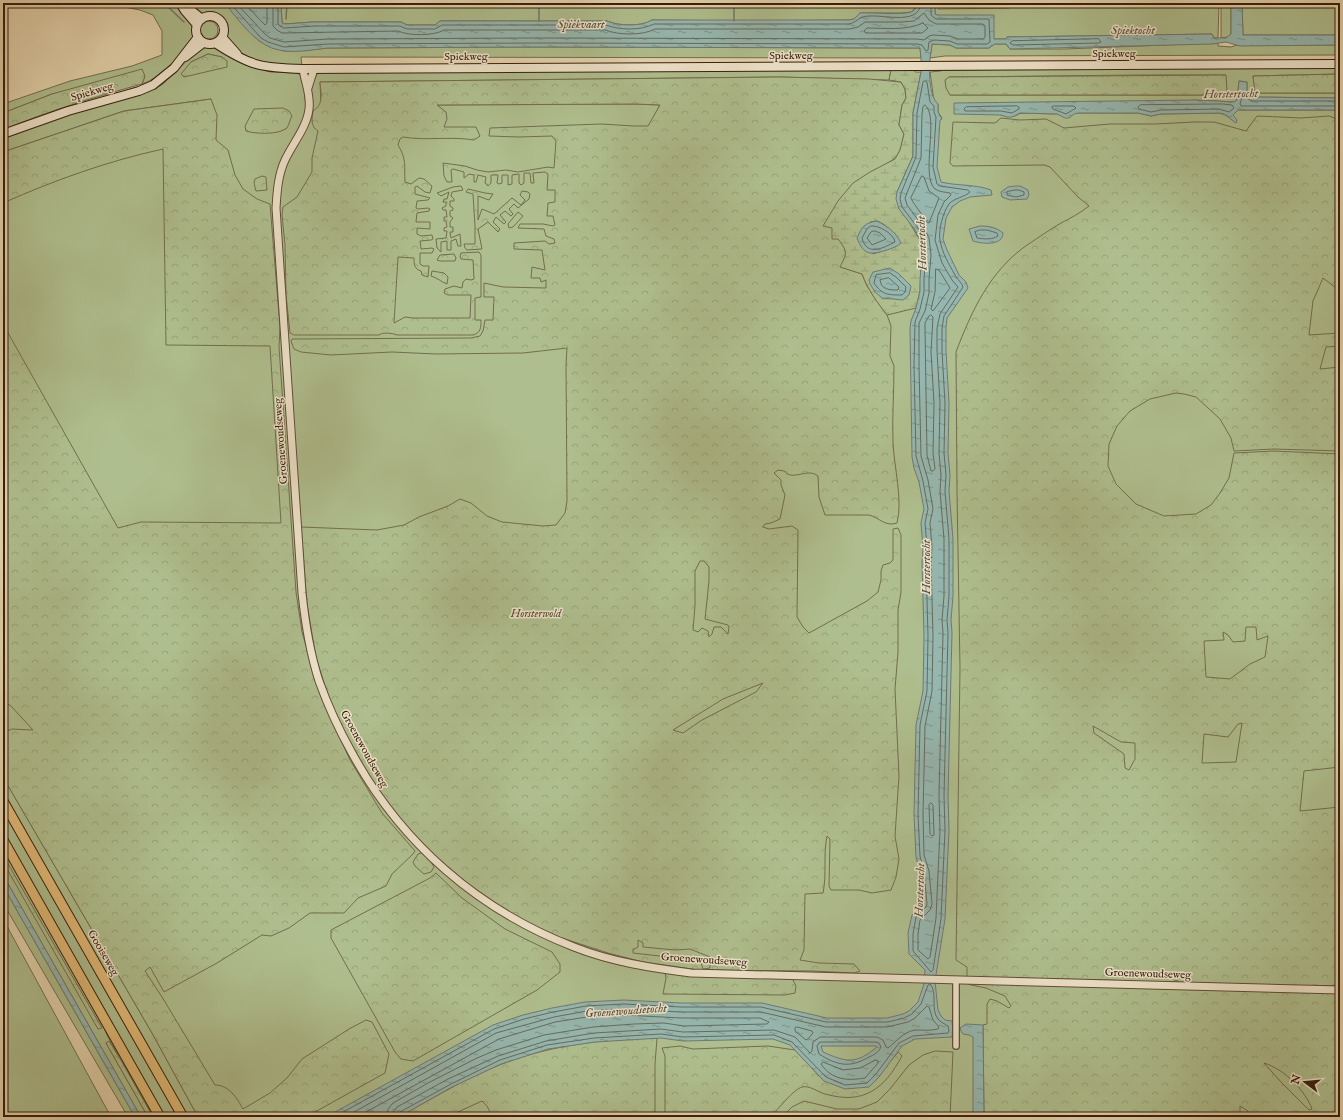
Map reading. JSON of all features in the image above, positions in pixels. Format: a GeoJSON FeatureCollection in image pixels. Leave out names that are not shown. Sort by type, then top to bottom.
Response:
{"type":"FeatureCollection","features":[{"type":"Feature","properties":{"kind":"highway","name":"Gooiseweg"},"geometry":{"type":"LineString","coordinates":[[3,801],[183,1117]]}},
{"type":"Feature","properties":{"kind":"highway"},"geometry":{"type":"LineString","coordinates":[[3,840],[160,1117]]}},
{"type":"Feature","properties":{"kind":"main road"},"geometry":{"type":"LineString","coordinates":[[181,3],[200,22]]}},
{"type":"Feature","properties":{"kind":"main road"},"geometry":{"type":"LineString","coordinates":[[210,17],[219,20],[223,28],[222,36],[215,43],[207,44],[200,40],[196,33],[200,22],[210,17]]}},
{"type":"Feature","properties":{"kind":"main road"},"geometry":{"type":"LineString","coordinates":[[222,36],[243,60]]}},
{"type":"Feature","properties":{"kind":"main road","name":"Spiekweg"},"geometry":{"type":"LineString","coordinates":[[3,134],[68,111],[153,86],[180,61],[184,53],[200,40]]}},
{"type":"Feature","properties":{"kind":"main road","name":"Spiekweg"},"geometry":{"type":"LineString","coordinates":[[215,43],[243,60],[267,68],[303,70],[1340,64]]}},
{"type":"Feature","properties":{"kind":"street","name":"Groenewoudseweg"},"geometry":{"type":"LineString","coordinates":[[308,88],[314,69]]}},
{"type":"Feature","properties":{"kind":"street","name":"Groenewoudseweg"},"geometry":{"type":"LineString","coordinates":[[303,70],[308,88],[310,105],[304,125],[284,161],[277,193],[276,208],[302,593],[305,618],[319,681],[337,725],[372,788],[388,810],[421,848],[469,890],[513,919],[575,948],[610,959],[637,965],[692,973],[937,978],[956,980],[1340,990]]}},
{"type":"Feature","properties":{"kind":"street"},"geometry":{"type":"LineString","coordinates":[[956,980],[956,1046]]}},
{"type":"Feature","properties":{"kind":"green space"},"geometry":{"type":"Polygon","coordinates":[[[104,3],[225,3],[259,41],[284,51],[328,48],[538,47],[920,48],[921,58],[301,57],[302,66],[282,66],[252,60],[239,52],[225,36],[223,22],[210,14],[207,14],[201,16],[194,24],[195,36],[165,70],[158,76],[142,84],[145,76],[52,94],[3,113],[3,104],[70,81],[132,66],[162,55],[162,31],[153,15],[140,10],[104,3]]]}},
{"type":"Feature","properties":{"kind":"green space"},"geometry":{"type":"Polygon","coordinates":[[[281,3],[296,3],[296,6],[530,5],[532,3],[585,5],[687,5],[706,3],[745,3],[905,5],[905,3],[918,3],[912,12],[860,13],[854,19],[849,20],[652,20],[636,25],[617,24],[607,21],[440,21],[435,25],[407,25],[401,22],[313,22],[285,24],[282,23],[281,3]]]}},
{"type":"Feature","properties":{"kind":"green space"},"geometry":{"type":"Polygon","coordinates":[[[296,3],[532,3],[530,5],[296,6],[296,3]]]}},
{"type":"Feature","properties":{"kind":"green space"},"geometry":{"type":"Polygon","coordinates":[[[551,3],[706,3],[687,5],[551,3]]]}},
{"type":"Feature","properties":{"kind":"green space"},"geometry":{"type":"Polygon","coordinates":[[[745,3],[786,3],[771,4],[745,3]]]}},
{"type":"Feature","properties":{"kind":"green space"},"geometry":{"type":"Polygon","coordinates":[[[786,3],[905,3],[905,5],[786,3]]]}},
{"type":"Feature","properties":{"kind":"green space"},"geometry":{"type":"Polygon","coordinates":[[[935,3],[937,3],[938,9],[1009,8],[1009,3],[1219,3],[1218,38],[1214,38],[1212,34],[1007,37],[1007,39],[994,39],[935,14],[935,3]]]}},
{"type":"Feature","properties":{"kind":"green space"},"geometry":{"type":"Polygon","coordinates":[[[1221,3],[1231,3],[1231,34],[1228,37],[1221,38],[1221,3]]]}},
{"type":"Feature","properties":{"kind":"green space"},"geometry":{"type":"Polygon","coordinates":[[[1242,3],[1340,3],[1340,35],[1243,35],[1242,3]]]}},
{"type":"Feature","properties":{"kind":"green space"},"geometry":{"type":"Polygon","coordinates":[[[205,21],[213,21],[218,26],[216,37],[213,39],[205,39],[200,34],[200,26],[205,21]]]}},
{"type":"Feature","properties":{"kind":"green space"},"geometry":{"type":"Polygon","coordinates":[[[1218,43],[1218,46],[1231,47],[1237,45],[1340,45],[1340,55],[945,56],[930,58],[932,44],[950,45],[956,48],[989,48],[994,44],[1006,44],[1010,49],[1065,49],[1218,43]]]}},
{"type":"Feature","properties":{"kind":"green space","name":"Horsterwold"},"geometry":{"type":"Polygon","coordinates":[[[202,46],[215,46],[246,65],[258,69],[271,72],[299,74],[302,77],[304,84],[306,108],[311,104],[311,91],[314,78],[320,72],[891,70],[889,80],[779,77],[320,82],[321,103],[443,110],[436,105],[635,104],[660,105],[655,114],[942,118],[938,112],[938,104],[934,101],[930,72],[941,70],[1340,66],[1340,74],[1253,76],[1256,93],[1340,93],[1340,98],[1252,97],[1248,93],[1247,82],[1239,81],[1237,100],[1234,102],[1195,100],[1025,113],[1138,113],[1151,116],[1161,114],[1219,113],[1229,116],[1238,110],[1340,110],[1340,1117],[220,1117],[3,725],[3,177],[211,99],[124,111],[3,152],[3,139],[88,108],[152,90],[163,84],[202,46]],[[208,54],[191,62],[222,57],[208,54]],[[1225,75],[949,77],[950,95],[1226,95],[1227,92],[1225,75]],[[1019,114],[1001,115],[1011,117],[1019,114]]]}},
{"type":"Feature","properties":{"kind":"green space"},"geometry":{"type":"Polygon","coordinates":[[[208,54],[222,57],[227,61],[227,67],[184,77],[181,74],[191,62],[208,54]]]}},
{"type":"Feature","properties":{"kind":"green space"},"geometry":{"type":"Polygon","coordinates":[[[142,69],[145,76],[142,84],[72,105],[3,130],[3,113],[52,94],[142,69]]]}},
{"type":"Feature","properties":{"kind":"green space"},"geometry":{"type":"Polygon","coordinates":[[[891,70],[914,70],[915,72],[921,72],[913,113],[913,156],[897,192],[908,220],[921,242],[922,249],[920,291],[916,308],[887,315],[876,301],[862,274],[840,267],[845,255],[844,247],[838,239],[832,239],[832,228],[823,226],[838,201],[853,183],[895,159],[900,150],[904,134],[899,125],[902,105],[906,98],[905,89],[901,82],[889,80],[891,70]],[[877,221],[870,222],[873,254],[897,246],[885,225],[877,221]]]}},
{"type":"Feature","properties":{"kind":"green space"},"geometry":{"type":"Polygon","coordinates":[[[1340,74],[1340,93],[1255,93],[1253,76],[1340,74]]]}},
{"type":"Feature","properties":{"kind":"green space"},"geometry":{"type":"Polygon","coordinates":[[[1226,75],[1226,95],[950,95],[946,88],[945,80],[949,77],[1226,75]]]}},
{"type":"Feature","properties":{"kind":"green space"},"geometry":{"type":"Polygon","coordinates":[[[779,77],[869,79],[901,82],[905,89],[906,98],[902,105],[899,125],[904,134],[901,148],[895,158],[886,164],[832,228],[844,247],[846,255],[841,267],[862,274],[867,286],[887,315],[891,326],[890,356],[894,366],[893,443],[899,504],[897,523],[889,524],[869,515],[825,515],[819,497],[818,476],[809,473],[792,475],[778,470],[774,473],[781,480],[781,485],[785,495],[780,519],[765,524],[763,527],[769,529],[792,526],[798,530],[797,617],[809,633],[867,601],[878,592],[883,565],[890,563],[893,560],[893,529],[898,528],[901,535],[901,592],[898,610],[898,652],[895,689],[899,776],[895,836],[899,859],[896,877],[891,890],[872,893],[859,890],[831,890],[829,886],[830,839],[827,836],[823,893],[805,894],[804,950],[800,960],[819,963],[854,964],[860,971],[854,973],[699,970],[643,962],[608,953],[559,937],[516,917],[467,883],[434,855],[391,811],[352,749],[332,707],[316,658],[307,604],[301,527],[377,530],[404,525],[419,517],[448,506],[460,499],[471,503],[487,516],[502,522],[543,526],[556,525],[565,513],[567,501],[567,348],[523,353],[436,354],[392,352],[331,355],[301,352],[294,349],[291,341],[292,339],[471,338],[480,336],[483,331],[485,320],[493,320],[494,297],[484,297],[484,283],[503,287],[546,288],[546,280],[541,282],[540,278],[531,278],[532,267],[545,270],[542,250],[514,249],[514,243],[545,241],[549,244],[555,243],[554,239],[546,236],[544,229],[518,228],[520,224],[555,225],[553,216],[547,216],[548,203],[555,202],[555,190],[547,190],[548,174],[545,172],[533,173],[534,183],[531,183],[530,173],[524,173],[524,183],[521,185],[519,183],[519,174],[512,175],[512,184],[508,185],[508,175],[502,175],[502,183],[499,184],[497,183],[498,175],[491,175],[491,183],[488,186],[485,183],[486,177],[478,175],[476,182],[474,182],[474,175],[469,174],[464,178],[464,172],[453,169],[451,170],[452,182],[447,182],[444,176],[443,163],[465,166],[488,172],[506,170],[518,172],[548,167],[554,168],[556,141],[552,136],[489,136],[490,128],[601,124],[648,126],[660,105],[437,105],[446,112],[447,119],[444,127],[476,127],[480,136],[474,140],[456,138],[420,139],[403,137],[400,139],[398,145],[404,159],[405,182],[411,184],[419,178],[424,179],[432,186],[430,193],[425,192],[417,186],[415,187],[415,194],[430,198],[428,200],[417,201],[416,208],[430,209],[429,211],[417,213],[416,222],[430,222],[430,229],[417,228],[417,234],[421,236],[432,235],[433,239],[431,240],[420,241],[421,249],[434,249],[432,253],[420,253],[420,264],[423,266],[429,266],[428,277],[422,275],[421,271],[416,268],[414,258],[398,257],[394,323],[405,317],[470,318],[471,295],[448,295],[444,293],[445,289],[454,286],[462,288],[463,282],[466,279],[474,279],[473,260],[461,259],[460,256],[461,253],[479,252],[481,255],[481,297],[475,298],[475,320],[481,320],[481,327],[479,331],[473,335],[397,335],[383,333],[379,335],[294,335],[290,333],[286,295],[285,245],[282,215],[283,207],[297,197],[312,172],[312,158],[318,131],[313,125],[312,117],[313,111],[320,102],[320,82],[779,77]],[[700,561],[695,571],[693,630],[698,632],[702,628],[708,631],[709,637],[712,634],[714,627],[721,627],[728,634],[728,625],[705,619],[709,567],[704,561],[700,561]],[[763,683],[723,699],[673,730],[683,733],[702,720],[756,692],[763,683]],[[638,940],[638,947],[633,950],[633,953],[695,960],[701,963],[703,969],[710,968],[710,957],[690,949],[675,950],[643,947],[643,943],[638,940]]]}},
{"type":"Feature","properties":{"kind":"green space"},"geometry":{"type":"Polygon","coordinates":[[[211,99],[217,115],[216,140],[228,150],[235,175],[243,189],[257,199],[270,204],[280,327],[279,347],[296,592],[302,632],[320,694],[350,760],[382,813],[415,851],[392,874],[386,886],[358,898],[344,913],[310,913],[289,928],[271,936],[262,935],[217,963],[164,992],[150,967],[145,971],[215,1085],[224,1087],[232,1093],[243,1109],[270,1093],[287,1078],[302,1059],[366,1020],[372,1022],[389,1054],[385,1073],[306,1117],[198,1117],[152,1033],[3,777],[3,721],[7,731],[12,729],[33,730],[11,706],[3,701],[3,324],[118,528],[141,522],[281,523],[270,346],[166,345],[163,149],[122,159],[82,172],[3,203],[3,152],[124,111],[211,99]]]}},
{"type":"Feature","properties":{"kind":"green space"},"geometry":{"type":"Polygon","coordinates":[[[283,108],[289,111],[292,116],[287,128],[273,133],[255,133],[246,131],[245,126],[254,109],[283,108]]]}},
{"type":"Feature","properties":{"kind":"green space"},"geometry":{"type":"Polygon","coordinates":[[[1257,116],[1301,118],[1329,116],[1337,119],[1337,192],[1340,198],[1340,291],[1323,278],[1313,301],[1309,335],[1340,333],[1340,346],[1326,347],[1320,369],[1340,367],[1340,451],[1274,449],[1234,451],[1231,438],[1220,419],[1196,397],[1176,393],[1150,399],[1130,411],[1117,426],[1109,444],[1108,466],[1116,484],[1136,504],[1164,516],[1196,514],[1211,505],[1229,478],[1234,453],[1274,451],[1340,454],[1340,767],[1304,771],[1300,811],[1340,807],[1340,986],[1180,983],[1175,980],[1172,984],[1109,980],[967,977],[967,967],[956,960],[960,668],[956,352],[969,321],[992,279],[1014,255],[1027,245],[1089,206],[1078,197],[1050,167],[1044,165],[953,166],[950,163],[953,122],[995,123],[1001,118],[1020,120],[1046,119],[1064,128],[1110,124],[1214,122],[1246,131],[1257,116]],[[1246,627],[1245,641],[1233,642],[1228,635],[1223,632],[1224,640],[1204,641],[1206,677],[1230,679],[1250,664],[1265,657],[1268,636],[1257,640],[1256,627],[1246,627]],[[1242,723],[1238,724],[1228,737],[1204,734],[1202,763],[1236,762],[1242,723]],[[1093,726],[1094,733],[1124,754],[1125,768],[1129,770],[1135,759],[1135,743],[1121,742],[1093,726]]]}},
{"type":"Feature","properties":{"kind":"green space"},"geometry":{"type":"Polygon","coordinates":[[[262,176],[266,177],[267,190],[256,191],[254,183],[255,179],[262,176]]]}},
{"type":"Feature","properties":{"kind":"green space"},"geometry":{"type":"Polygon","coordinates":[[[461,186],[463,190],[452,192],[451,196],[454,201],[450,201],[450,206],[453,210],[450,211],[450,216],[453,218],[450,222],[450,227],[453,227],[453,232],[450,232],[451,238],[460,234],[461,246],[458,246],[456,239],[451,241],[451,250],[447,250],[447,241],[441,242],[441,252],[437,248],[436,239],[446,238],[447,231],[444,231],[444,228],[447,227],[444,217],[447,217],[446,210],[443,210],[442,208],[446,206],[446,202],[443,202],[444,199],[447,199],[449,192],[441,196],[437,193],[453,187],[461,186]]]}},
{"type":"Feature","properties":{"kind":"green space"},"geometry":{"type":"Polygon","coordinates":[[[468,189],[493,194],[489,200],[478,196],[478,220],[482,209],[494,214],[512,198],[521,205],[525,200],[520,195],[522,191],[530,194],[529,199],[518,208],[514,204],[509,209],[513,214],[511,216],[505,211],[500,215],[506,222],[504,224],[496,217],[493,222],[500,229],[498,232],[488,222],[478,229],[482,249],[467,250],[464,244],[475,244],[473,194],[466,192],[468,189]]]}},
{"type":"Feature","properties":{"kind":"green space"},"geometry":{"type":"Polygon","coordinates":[[[518,212],[523,216],[513,227],[509,228],[508,224],[518,212]]]}},
{"type":"Feature","properties":{"kind":"green space"},"geometry":{"type":"Polygon","coordinates":[[[454,254],[456,258],[455,261],[437,260],[440,255],[454,254]]]}},
{"type":"Feature","properties":{"kind":"green space"},"geometry":{"type":"Polygon","coordinates":[[[432,271],[444,273],[448,277],[447,284],[431,276],[432,271]]]}},
{"type":"Feature","properties":{"kind":"green space"},"geometry":{"type":"Polygon","coordinates":[[[3,777],[152,1033],[198,1117],[186,1117],[3,792],[3,777]]]}},
{"type":"Feature","properties":{"kind":"green space"},"geometry":{"type":"Polygon","coordinates":[[[3,809],[178,1117],[165,1117],[3,831],[3,809]]]}},
{"type":"Feature","properties":{"kind":"green space"},"geometry":{"type":"Polygon","coordinates":[[[3,847],[98,1014],[108,1037],[116,1051],[127,1065],[156,1117],[153,1117],[109,1042],[106,1043],[148,1117],[141,1117],[3,875],[3,847]]]}},
{"type":"Feature","properties":{"kind":"green space"},"geometry":{"type":"Polygon","coordinates":[[[424,852],[431,859],[434,867],[431,872],[424,874],[415,866],[413,862],[418,854],[424,852]]]}},
{"type":"Feature","properties":{"kind":"green space"},"geometry":{"type":"Polygon","coordinates":[[[3,855],[102,1028],[98,1029],[3,862],[3,855]]]}},
{"type":"Feature","properties":{"kind":"green space"},"geometry":{"type":"Polygon","coordinates":[[[436,873],[462,898],[505,929],[552,952],[560,964],[560,972],[537,990],[413,1061],[401,1059],[395,1052],[331,938],[331,930],[430,878],[436,873]]]}},
{"type":"Feature","properties":{"kind":"green space"},"geometry":{"type":"Polygon","coordinates":[[[3,886],[135,1117],[128,1117],[3,903],[3,886]]]}},
{"type":"Feature","properties":{"kind":"green space"},"geometry":{"type":"Polygon","coordinates":[[[3,919],[111,1117],[3,1117],[3,919]]]}},
{"type":"Feature","properties":{"kind":"green space"},"geometry":{"type":"Polygon","coordinates":[[[665,973],[792,978],[796,986],[795,993],[785,995],[663,994],[666,978],[665,973]]]}},
{"type":"Feature","properties":{"kind":"green space"},"geometry":{"type":"Polygon","coordinates":[[[969,981],[1337,992],[1340,996],[1340,1117],[1248,1117],[1248,1111],[1240,1106],[1240,1117],[984,1117],[983,1025],[987,1024],[987,1004],[990,999],[1009,1008],[1011,1006],[1005,996],[986,988],[968,984],[969,981]],[[1264,1063],[1309,1110],[1312,1109],[1309,1102],[1293,1081],[1272,1066],[1264,1063]]]}},
{"type":"Feature","properties":{"kind":"green space"},"geometry":{"type":"Polygon","coordinates":[[[657,1038],[655,1064],[655,1117],[488,1117],[490,1112],[482,1101],[447,1117],[399,1117],[476,1076],[521,1057],[578,1044],[657,1038]]]}},
{"type":"Feature","properties":{"kind":"green space"},"geometry":{"type":"Polygon","coordinates":[[[109,1041],[153,1117],[148,1117],[106,1043],[109,1041]]]}},
{"type":"Feature","properties":{"kind":"green space"},"geometry":{"type":"Polygon","coordinates":[[[680,1046],[693,1049],[768,1046],[795,1050],[824,1081],[890,1062],[898,1052],[902,1056],[895,1068],[880,1085],[871,1092],[862,1096],[839,1097],[825,1094],[811,1088],[802,1087],[786,1100],[771,1117],[665,1117],[665,1056],[662,1048],[680,1046]]]}},
{"type":"Feature","properties":{"kind":"green space"},"geometry":{"type":"Polygon","coordinates":[[[935,1051],[953,1052],[950,1117],[782,1117],[792,1107],[804,1101],[837,1109],[859,1109],[877,1102],[890,1089],[909,1065],[923,1055],[935,1051]]]}},
{"type":"Feature","properties":{"kind":"water"},"geometry":{"type":"Polygon","coordinates":[[[225,3],[281,3],[282,23],[285,24],[313,22],[401,22],[407,25],[435,25],[440,21],[607,21],[617,24],[636,25],[652,20],[849,20],[854,19],[860,13],[896,14],[913,11],[918,3],[935,3],[935,14],[937,15],[994,15],[994,39],[1006,39],[1007,37],[1212,34],[1214,38],[1226,38],[1231,34],[1231,3],[1242,3],[1243,35],[1340,35],[1340,45],[1240,46],[1226,42],[1212,44],[1010,49],[1006,44],[995,44],[989,48],[956,48],[950,45],[932,44],[930,56],[930,84],[935,101],[938,104],[938,112],[942,119],[940,120],[937,167],[941,182],[985,188],[991,190],[992,195],[970,197],[960,201],[952,207],[946,218],[943,239],[959,275],[966,282],[968,288],[947,318],[946,328],[949,403],[949,491],[953,539],[953,596],[951,620],[952,633],[948,796],[949,830],[945,919],[935,981],[938,1010],[945,1020],[952,1021],[952,1037],[915,1039],[902,1046],[879,1077],[869,1087],[845,1089],[824,1081],[790,1045],[773,1039],[683,1041],[661,1038],[595,1042],[548,1049],[501,1064],[452,1087],[399,1117],[326,1117],[493,1025],[523,1015],[552,1008],[585,1002],[624,1000],[681,1003],[762,1003],[827,1018],[887,1018],[909,1011],[918,1002],[924,984],[925,970],[909,954],[908,933],[912,915],[923,904],[920,872],[916,857],[914,815],[916,725],[923,691],[923,547],[921,523],[924,509],[912,457],[910,328],[920,291],[922,255],[921,242],[915,230],[899,209],[896,199],[897,192],[913,156],[913,113],[921,72],[921,58],[920,48],[538,47],[328,48],[288,51],[275,49],[261,42],[247,30],[225,3]],[[821,1046],[823,1052],[844,1060],[850,1060],[863,1057],[877,1047],[821,1046]]]}},
{"type":"Feature","properties":{"kind":"water"},"geometry":{"type":"Polygon","coordinates":[[[1239,81],[1247,82],[1248,93],[1252,97],[1340,98],[1340,110],[1238,110],[1233,115],[1237,120],[1236,123],[1224,114],[1219,113],[1161,114],[1151,116],[1138,113],[1078,113],[1069,118],[1065,118],[1057,114],[1020,113],[1012,117],[1007,117],[1001,115],[954,114],[954,103],[1195,100],[1234,102],[1237,100],[1239,81]]]}},
{"type":"Feature","properties":{"kind":"water"},"geometry":{"type":"Polygon","coordinates":[[[1020,186],[1028,190],[1029,195],[1027,199],[1010,200],[1002,197],[1001,192],[1008,187],[1020,186]]]}},
{"type":"Feature","properties":{"kind":"water"},"geometry":{"type":"Polygon","coordinates":[[[877,221],[891,230],[901,243],[887,250],[876,253],[868,253],[862,248],[857,238],[864,226],[877,221]]]}},
{"type":"Feature","properties":{"kind":"water"},"geometry":{"type":"Polygon","coordinates":[[[980,226],[998,229],[1003,233],[1002,237],[1000,240],[991,243],[973,241],[969,229],[980,226]]]}},
{"type":"Feature","properties":{"kind":"water"},"geometry":{"type":"Polygon","coordinates":[[[890,268],[899,274],[911,286],[909,295],[903,300],[882,298],[875,292],[870,284],[869,280],[873,272],[890,268]]]}},
{"type":"Feature","properties":{"kind":"water"},"geometry":{"type":"Polygon","coordinates":[[[3,875],[141,1117],[135,1117],[3,886],[3,875]]]}},
{"type":"Feature","properties":{"kind":"water"},"geometry":{"type":"Polygon","coordinates":[[[966,1024],[983,1025],[984,1117],[973,1117],[973,1037],[963,1034],[960,1028],[966,1024]]]}},
{"type":"Feature","properties":{"kind":"waterway"},"geometry":{"type":"LineString","coordinates":[[164,3],[184,22]]}},
{"type":"Feature","properties":{"kind":"waterway"},"geometry":{"type":"LineString","coordinates":[[286,19],[287,3]]}},
{"type":"Feature","properties":{"kind":"waterway"},"geometry":{"type":"LineString","coordinates":[[539,3],[539,21]]}},
{"type":"Feature","properties":{"kind":"waterway"},"geometry":{"type":"LineString","coordinates":[[734,3],[734,21]]}},
{"type":"Feature","properties":{"kind":"water label","name":"Spiekvaart"},"geometry":{"type":"Point","coordinates":[581,24]}},
{"type":"Feature","properties":{"kind":"water label","name":"Spiektocht"},"geometry":{"type":"Point","coordinates":[1133,30]}},
{"type":"Feature","properties":{"kind":"water label","name":"Horstertocht"},"geometry":{"type":"Point","coordinates":[1231,94]}},
{"type":"Feature","properties":{"kind":"water label","name":"Horstertocht"},"geometry":{"type":"Point","coordinates":[922,243]}},
{"type":"Feature","properties":{"kind":"water label","name":"Horstertocht"},"geometry":{"type":"Point","coordinates":[926,567]}},
{"type":"Feature","properties":{"kind":"water label","name":"Horstertocht"},"geometry":{"type":"Point","coordinates":[920,890]}},
{"type":"Feature","properties":{"kind":"water label","name":"Groenewoudsetocht"},"geometry":{"type":"Point","coordinates":[626,1011]}}]}
